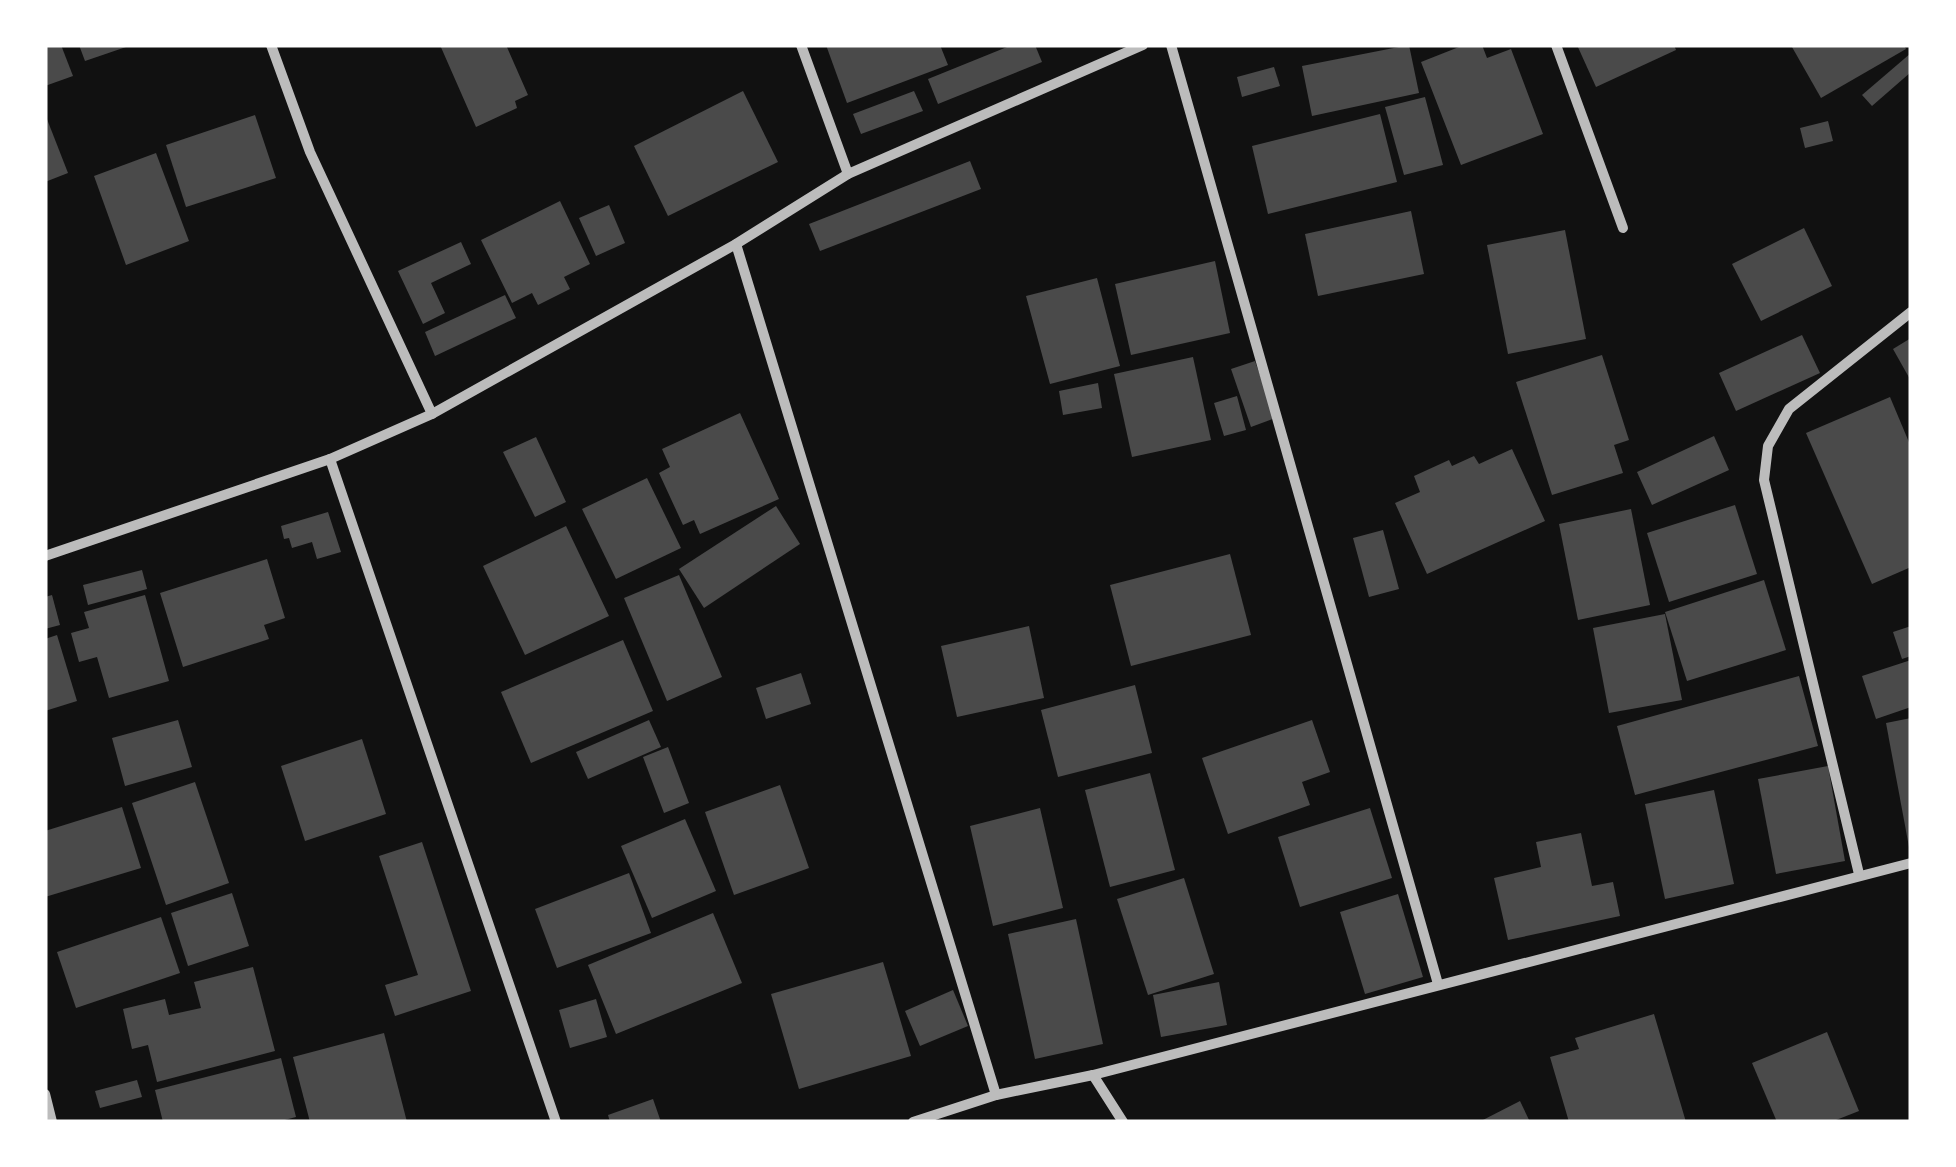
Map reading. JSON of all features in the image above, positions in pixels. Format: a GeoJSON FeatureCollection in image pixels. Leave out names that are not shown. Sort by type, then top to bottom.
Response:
{"type":"FeatureCollection","features":[{"type":"Feature","properties":{"kind":"street"},"geometry":{"type":"LineString","coordinates":[[271,45],[310,152],[432,414]]}},
{"type":"Feature","properties":{"kind":"street"},"geometry":{"type":"LineString","coordinates":[[801,45],[848,174]]}},
{"type":"Feature","properties":{"kind":"street"},"geometry":{"type":"LineString","coordinates":[[45,556],[330,458],[432,414],[736,244],[848,174],[1143,45]]}},
{"type":"Feature","properties":{"kind":"street"},"geometry":{"type":"LineString","coordinates":[[1171,45],[1438,984]]}},
{"type":"Feature","properties":{"kind":"street"},"geometry":{"type":"LineString","coordinates":[[1556,45],[1623,228]]}},
{"type":"Feature","properties":{"kind":"street"},"geometry":{"type":"LineString","coordinates":[[736,244],[996,1095]]}},
{"type":"Feature","properties":{"kind":"street"},"geometry":{"type":"LineString","coordinates":[[1859,874],[1764,480],[1768,446],[1788,410],[1911,312]]}},
{"type":"Feature","properties":{"kind":"street"},"geometry":{"type":"LineString","coordinates":[[330,458],[556,1122]]}},
{"type":"Feature","properties":{"kind":"street"},"geometry":{"type":"LineString","coordinates":[[912,1122],[996,1095],[1093,1075],[1911,863]]}},
{"type":"Feature","properties":{"kind":"street"},"geometry":{"type":"LineString","coordinates":[[1093,1075],[1124,1122]]}},
{"type":"Feature","properties":{"kind":"street"},"geometry":{"type":"LineString","coordinates":[[45,1094],[52,1122]]}},
{"type":"Feature","properties":{"kind":"building"},"geometry":{"type":"Polygon","coordinates":[[[45,45],[61,45],[73,76],[45,86],[45,45]]]}},
{"type":"Feature","properties":{"kind":"building"},"geometry":{"type":"Polygon","coordinates":[[[79,45],[129,45],[129,46],[85,61],[79,45]]]}},
{"type":"Feature","properties":{"kind":"building"},"geometry":{"type":"Polygon","coordinates":[[[440,45],[506,45],[528,95],[515,101],[517,108],[476,127],[440,45]]]}},
{"type":"Feature","properties":{"kind":"building"},"geometry":{"type":"Polygon","coordinates":[[[826,45],[940,45],[948,65],[847,103],[826,45]]]}},
{"type":"Feature","properties":{"kind":"building"},"geometry":{"type":"Polygon","coordinates":[[[1012,45],[1035,45],[1042,62],[938,104],[928,79],[1012,45]]]}},
{"type":"Feature","properties":{"kind":"building"},"geometry":{"type":"Polygon","coordinates":[[[1409,45],[1419,93],[1312,116],[1302,66],[1409,45]]]}},
{"type":"Feature","properties":{"kind":"building"},"geometry":{"type":"Polygon","coordinates":[[[1464,45],[1482,45],[1487,58],[1511,49],[1543,134],[1461,165],[1421,62],[1464,45]]]}},
{"type":"Feature","properties":{"kind":"building"},"geometry":{"type":"Polygon","coordinates":[[[1577,45],[1674,45],[1676,50],[1596,87],[1577,45]]]}},
{"type":"Feature","properties":{"kind":"building"},"geometry":{"type":"Polygon","coordinates":[[[1904,45],[1906,49],[1821,98],[1792,47],[1904,45]]]}},
{"type":"Feature","properties":{"kind":"building"},"geometry":{"type":"Polygon","coordinates":[[[1911,53],[1911,72],[1872,106],[1862,95],[1911,53]]]}},
{"type":"Feature","properties":{"kind":"building"},"geometry":{"type":"Polygon","coordinates":[[[1274,67],[1280,86],[1242,97],[1237,77],[1274,67]]]}},
{"type":"Feature","properties":{"kind":"building"},"geometry":{"type":"Polygon","coordinates":[[[743,91],[778,162],[668,216],[634,146],[743,91]]]}},
{"type":"Feature","properties":{"kind":"building"},"geometry":{"type":"Polygon","coordinates":[[[914,91],[923,111],[861,134],[853,114],[914,91]]]}},
{"type":"Feature","properties":{"kind":"building"},"geometry":{"type":"Polygon","coordinates":[[[1425,97],[1443,165],[1404,175],[1385,107],[1425,97]]]}},
{"type":"Feature","properties":{"kind":"building"},"geometry":{"type":"Polygon","coordinates":[[[45,114],[68,173],[45,182],[45,114]]]}},
{"type":"Feature","properties":{"kind":"building"},"geometry":{"type":"Polygon","coordinates":[[[1380,114],[1397,182],[1268,214],[1252,146],[1380,114]]]}},
{"type":"Feature","properties":{"kind":"building"},"geometry":{"type":"Polygon","coordinates":[[[255,115],[276,178],[186,207],[166,145],[255,115]]]}},
{"type":"Feature","properties":{"kind":"building"},"geometry":{"type":"Polygon","coordinates":[[[1828,121],[1833,141],[1805,148],[1800,128],[1828,121]]]}},
{"type":"Feature","properties":{"kind":"building"},"geometry":{"type":"Polygon","coordinates":[[[156,153],[189,241],[126,265],[94,176],[156,153]]]}},
{"type":"Feature","properties":{"kind":"building"},"geometry":{"type":"Polygon","coordinates":[[[970,161],[981,189],[820,251],[809,224],[970,161]]]}},
{"type":"Feature","properties":{"kind":"building"},"geometry":{"type":"Polygon","coordinates":[[[560,201],[590,264],[564,277],[570,289],[538,305],[532,293],[512,303],[481,240],[560,201]]]}},
{"type":"Feature","properties":{"kind":"building"},"geometry":{"type":"Polygon","coordinates":[[[609,205],[625,243],[596,256],[579,218],[609,205]]]}},
{"type":"Feature","properties":{"kind":"building"},"geometry":{"type":"Polygon","coordinates":[[[1411,211],[1424,274],[1318,296],[1305,234],[1411,211]]]}},
{"type":"Feature","properties":{"kind":"building"},"geometry":{"type":"Polygon","coordinates":[[[1804,228],[1832,286],[1761,321],[1732,264],[1804,228]]]}},
{"type":"Feature","properties":{"kind":"building"},"geometry":{"type":"Polygon","coordinates":[[[1565,230],[1586,339],[1508,354],[1487,245],[1565,230]]]}},
{"type":"Feature","properties":{"kind":"building"},"geometry":{"type":"Polygon","coordinates":[[[461,242],[471,264],[431,283],[445,313],[423,324],[398,271],[461,242]]]}},
{"type":"Feature","properties":{"kind":"building"},"geometry":{"type":"Polygon","coordinates":[[[1215,261],[1230,333],[1131,355],[1115,284],[1215,261]]]}},
{"type":"Feature","properties":{"kind":"building"},"geometry":{"type":"Polygon","coordinates":[[[1097,278],[1120,366],[1050,384],[1026,296],[1097,278]]]}},
{"type":"Feature","properties":{"kind":"building"},"geometry":{"type":"Polygon","coordinates":[[[505,295],[516,318],[435,356],[425,332],[505,295]]]}},
{"type":"Feature","properties":{"kind":"building"},"geometry":{"type":"Polygon","coordinates":[[[1802,335],[1820,373],[1736,411],[1719,373],[1802,335]]]}},
{"type":"Feature","properties":{"kind":"building"},"geometry":{"type":"Polygon","coordinates":[[[1911,338],[1911,381],[1893,349],[1911,338]]]}},
{"type":"Feature","properties":{"kind":"building"},"geometry":{"type":"Polygon","coordinates":[[[1602,355],[1629,440],[1614,445],[1623,473],[1552,495],[1516,382],[1602,355]]]}},
{"type":"Feature","properties":{"kind":"building"},"geometry":{"type":"Polygon","coordinates":[[[1193,357],[1211,440],[1132,457],[1114,374],[1193,357]]]}},
{"type":"Feature","properties":{"kind":"building"},"geometry":{"type":"Polygon","coordinates":[[[1255,361],[1275,418],[1251,427],[1231,369],[1255,361]]]}},
{"type":"Feature","properties":{"kind":"building"},"geometry":{"type":"Polygon","coordinates":[[[1098,383],[1102,408],[1063,415],[1059,391],[1098,383]]]}},
{"type":"Feature","properties":{"kind":"building"},"geometry":{"type":"Polygon","coordinates":[[[1237,396],[1246,430],[1224,436],[1214,403],[1237,396]]]}},
{"type":"Feature","properties":{"kind":"building"},"geometry":{"type":"Polygon","coordinates":[[[1890,397],[1911,447],[1911,567],[1872,584],[1806,433],[1890,397]]]}},
{"type":"Feature","properties":{"kind":"building"},"geometry":{"type":"Polygon","coordinates":[[[740,413],[779,499],[700,534],[694,520],[683,525],[659,473],[670,467],[662,449],[740,413]]]}},
{"type":"Feature","properties":{"kind":"building"},"geometry":{"type":"Polygon","coordinates":[[[1714,436],[1729,470],[1652,505],[1637,472],[1714,436]]]}},
{"type":"Feature","properties":{"kind":"building"},"geometry":{"type":"Polygon","coordinates":[[[536,437],[566,502],[535,517],[503,452],[536,437]]]}},
{"type":"Feature","properties":{"kind":"building"},"geometry":{"type":"Polygon","coordinates":[[[1512,449],[1545,521],[1427,574],[1395,503],[1420,492],[1414,476],[1449,460],[1452,466],[1474,456],[1479,464],[1512,449]]]}},
{"type":"Feature","properties":{"kind":"building"},"geometry":{"type":"Polygon","coordinates":[[[647,478],[681,548],[616,579],[582,509],[647,478]]]}},
{"type":"Feature","properties":{"kind":"building"},"geometry":{"type":"Polygon","coordinates":[[[1735,505],[1757,574],[1669,602],[1647,533],[1735,505]]]}},
{"type":"Feature","properties":{"kind":"building"},"geometry":{"type":"Polygon","coordinates":[[[776,506],[800,544],[704,608],[679,569],[776,506]]]}},
{"type":"Feature","properties":{"kind":"building"},"geometry":{"type":"Polygon","coordinates":[[[1631,509],[1650,605],[1578,620],[1559,524],[1631,509]]]}},
{"type":"Feature","properties":{"kind":"building"},"geometry":{"type":"Polygon","coordinates":[[[328,512],[341,552],[317,559],[312,542],[292,548],[289,538],[284,539],[281,526],[328,512]]]}},
{"type":"Feature","properties":{"kind":"building"},"geometry":{"type":"Polygon","coordinates":[[[566,526],[609,616],[525,655],[483,566],[566,526]]]}},
{"type":"Feature","properties":{"kind":"building"},"geometry":{"type":"Polygon","coordinates":[[[1383,530],[1399,589],[1369,597],[1353,538],[1383,530]]]}},
{"type":"Feature","properties":{"kind":"building"},"geometry":{"type":"Polygon","coordinates":[[[1230,554],[1251,635],[1131,666],[1110,585],[1230,554]]]}},
{"type":"Feature","properties":{"kind":"building"},"geometry":{"type":"Polygon","coordinates":[[[267,559],[285,618],[264,625],[269,639],[183,667],[160,593],[267,559]]]}},
{"type":"Feature","properties":{"kind":"building"},"geometry":{"type":"Polygon","coordinates":[[[142,570],[147,589],[88,605],[83,585],[142,570]]]}},
{"type":"Feature","properties":{"kind":"building"},"geometry":{"type":"Polygon","coordinates":[[[679,575],[722,677],[667,701],[624,598],[679,575]]]}},
{"type":"Feature","properties":{"kind":"building"},"geometry":{"type":"Polygon","coordinates":[[[1764,580],[1786,650],[1687,681],[1665,612],[1764,580]]]}},
{"type":"Feature","properties":{"kind":"building"},"geometry":{"type":"Polygon","coordinates":[[[52,595],[60,625],[45,629],[45,597],[52,595]]]}},
{"type":"Feature","properties":{"kind":"building"},"geometry":{"type":"Polygon","coordinates":[[[145,595],[169,681],[109,698],[97,657],[79,662],[71,633],[89,628],[84,612],[145,595]]]}},
{"type":"Feature","properties":{"kind":"building"},"geometry":{"type":"Polygon","coordinates":[[[1665,614],[1682,700],[1609,713],[1593,628],[1665,614]]]}},
{"type":"Feature","properties":{"kind":"building"},"geometry":{"type":"Polygon","coordinates":[[[1029,626],[1044,698],[957,717],[941,646],[1029,626]]]}},
{"type":"Feature","properties":{"kind":"building"},"geometry":{"type":"Polygon","coordinates":[[[1911,626],[1911,656],[1902,659],[1893,632],[1911,626]]]}},
{"type":"Feature","properties":{"kind":"building"},"geometry":{"type":"Polygon","coordinates":[[[57,635],[77,701],[45,711],[45,639],[57,635]]]}},
{"type":"Feature","properties":{"kind":"building"},"geometry":{"type":"Polygon","coordinates":[[[623,640],[653,711],[531,763],[501,692],[623,640]]]}},
{"type":"Feature","properties":{"kind":"building"},"geometry":{"type":"Polygon","coordinates":[[[1911,660],[1911,707],[1876,719],[1862,676],[1911,660]]]}},
{"type":"Feature","properties":{"kind":"building"},"geometry":{"type":"Polygon","coordinates":[[[801,673],[811,704],[766,719],[756,688],[801,673]]]}},
{"type":"Feature","properties":{"kind":"building"},"geometry":{"type":"Polygon","coordinates":[[[1799,676],[1818,746],[1635,795],[1617,726],[1799,676]]]}},
{"type":"Feature","properties":{"kind":"building"},"geometry":{"type":"Polygon","coordinates":[[[1135,685],[1152,753],[1058,777],[1041,710],[1135,685]]]}},
{"type":"Feature","properties":{"kind":"building"},"geometry":{"type":"Polygon","coordinates":[[[1911,718],[1911,847],[1909,847],[1886,723],[1911,718]]]}},
{"type":"Feature","properties":{"kind":"building"},"geometry":{"type":"Polygon","coordinates":[[[178,720],[192,767],[125,786],[112,738],[178,720]]]}},
{"type":"Feature","properties":{"kind":"building"},"geometry":{"type":"Polygon","coordinates":[[[649,720],[661,747],[588,779],[576,752],[649,720]]]}},
{"type":"Feature","properties":{"kind":"building"},"geometry":{"type":"Polygon","coordinates":[[[1312,720],[1330,772],[1302,782],[1310,805],[1228,834],[1202,758],[1312,720]]]}},
{"type":"Feature","properties":{"kind":"building"},"geometry":{"type":"Polygon","coordinates":[[[362,739],[386,814],[305,841],[281,766],[362,739]]]}},
{"type":"Feature","properties":{"kind":"building"},"geometry":{"type":"Polygon","coordinates":[[[668,747],[689,803],[664,813],[643,757],[668,747]]]}},
{"type":"Feature","properties":{"kind":"building"},"geometry":{"type":"Polygon","coordinates":[[[1828,766],[1845,861],[1776,874],[1758,779],[1828,766]]]}},
{"type":"Feature","properties":{"kind":"building"},"geometry":{"type":"Polygon","coordinates":[[[1150,773],[1175,870],[1110,887],[1085,790],[1150,773]]]}},
{"type":"Feature","properties":{"kind":"building"},"geometry":{"type":"Polygon","coordinates":[[[195,782],[229,883],[166,905],[132,803],[195,782]]]}},
{"type":"Feature","properties":{"kind":"building"},"geometry":{"type":"Polygon","coordinates":[[[780,785],[809,868],[734,895],[705,812],[780,785]]]}},
{"type":"Feature","properties":{"kind":"building"},"geometry":{"type":"Polygon","coordinates":[[[1714,790],[1734,884],[1665,899],[1645,804],[1714,790]]]}},
{"type":"Feature","properties":{"kind":"building"},"geometry":{"type":"Polygon","coordinates":[[[122,807],[141,868],[45,897],[45,831],[122,807]]]}},
{"type":"Feature","properties":{"kind":"building"},"geometry":{"type":"Polygon","coordinates":[[[1040,808],[1063,908],[993,926],[970,826],[1040,808]]]}},
{"type":"Feature","properties":{"kind":"building"},"geometry":{"type":"Polygon","coordinates":[[[1370,808],[1392,878],[1300,907],[1278,837],[1370,808]]]}},
{"type":"Feature","properties":{"kind":"building"},"geometry":{"type":"Polygon","coordinates":[[[685,819],[716,891],[652,918],[621,846],[685,819]]]}},
{"type":"Feature","properties":{"kind":"building"},"geometry":{"type":"Polygon","coordinates":[[[1581,833],[1592,886],[1613,882],[1620,916],[1508,940],[1494,878],[1541,867],[1536,842],[1581,833]]]}},
{"type":"Feature","properties":{"kind":"building"},"geometry":{"type":"Polygon","coordinates":[[[422,842],[471,991],[395,1016],[385,985],[418,975],[379,856],[422,842]]]}},
{"type":"Feature","properties":{"kind":"building"},"geometry":{"type":"Polygon","coordinates":[[[629,873],[651,933],[557,968],[535,909],[629,873]]]}},
{"type":"Feature","properties":{"kind":"building"},"geometry":{"type":"Polygon","coordinates":[[[1184,878],[1214,974],[1148,995],[1117,899],[1184,878]]]}},
{"type":"Feature","properties":{"kind":"building"},"geometry":{"type":"Polygon","coordinates":[[[232,893],[249,946],[188,966],[171,913],[232,893]]]}},
{"type":"Feature","properties":{"kind":"building"},"geometry":{"type":"Polygon","coordinates":[[[1398,894],[1423,977],[1365,994],[1340,912],[1398,894]]]}},
{"type":"Feature","properties":{"kind":"building"},"geometry":{"type":"Polygon","coordinates":[[[713,913],[742,983],[616,1034],[588,965],[713,913]]]}},
{"type":"Feature","properties":{"kind":"building"},"geometry":{"type":"Polygon","coordinates":[[[161,917],[180,973],[76,1008],[57,952],[161,917]]]}},
{"type":"Feature","properties":{"kind":"building"},"geometry":{"type":"Polygon","coordinates":[[[1076,919],[1103,1044],[1035,1059],[1008,934],[1076,919]]]}},
{"type":"Feature","properties":{"kind":"building"},"geometry":{"type":"Polygon","coordinates":[[[883,962],[911,1056],[799,1089],[771,994],[883,962]]]}},
{"type":"Feature","properties":{"kind":"building"},"geometry":{"type":"Polygon","coordinates":[[[253,967],[275,1051],[157,1082],[148,1045],[132,1049],[123,1009],[165,999],[169,1015],[201,1008],[194,982],[253,967]]]}},
{"type":"Feature","properties":{"kind":"building"},"geometry":{"type":"Polygon","coordinates":[[[1219,982],[1227,1025],[1161,1037],[1153,995],[1219,982]]]}},
{"type":"Feature","properties":{"kind":"building"},"geometry":{"type":"Polygon","coordinates":[[[953,990],[968,1026],[920,1046],[905,1011],[953,990]]]}},
{"type":"Feature","properties":{"kind":"building"},"geometry":{"type":"Polygon","coordinates":[[[596,999],[607,1037],[570,1048],[559,1010],[596,999]]]}},
{"type":"Feature","properties":{"kind":"building"},"geometry":{"type":"Polygon","coordinates":[[[1654,1014],[1686,1122],[1569,1122],[1550,1057],[1579,1049],[1575,1038],[1654,1014]]]}},
{"type":"Feature","properties":{"kind":"building"},"geometry":{"type":"Polygon","coordinates":[[[1827,1032],[1859,1111],[1831,1122],[1777,1122],[1752,1063],[1827,1032]]]}},
{"type":"Feature","properties":{"kind":"building"},"geometry":{"type":"Polygon","coordinates":[[[384,1033],[407,1122],[310,1122],[293,1057],[384,1033]]]}},
{"type":"Feature","properties":{"kind":"building"},"geometry":{"type":"Polygon","coordinates":[[[281,1058],[296,1117],[277,1122],[163,1122],[155,1090],[281,1058]]]}},
{"type":"Feature","properties":{"kind":"building"},"geometry":{"type":"Polygon","coordinates":[[[137,1080],[142,1097],[100,1108],[95,1091],[137,1080]]]}},
{"type":"Feature","properties":{"kind":"building"},"geometry":{"type":"Polygon","coordinates":[[[653,1099],[661,1122],[610,1122],[608,1115],[653,1099]]]}},
{"type":"Feature","properties":{"kind":"building"},"geometry":{"type":"Polygon","coordinates":[[[1520,1101],[1530,1122],[1479,1122],[1520,1101]]]}}]}
